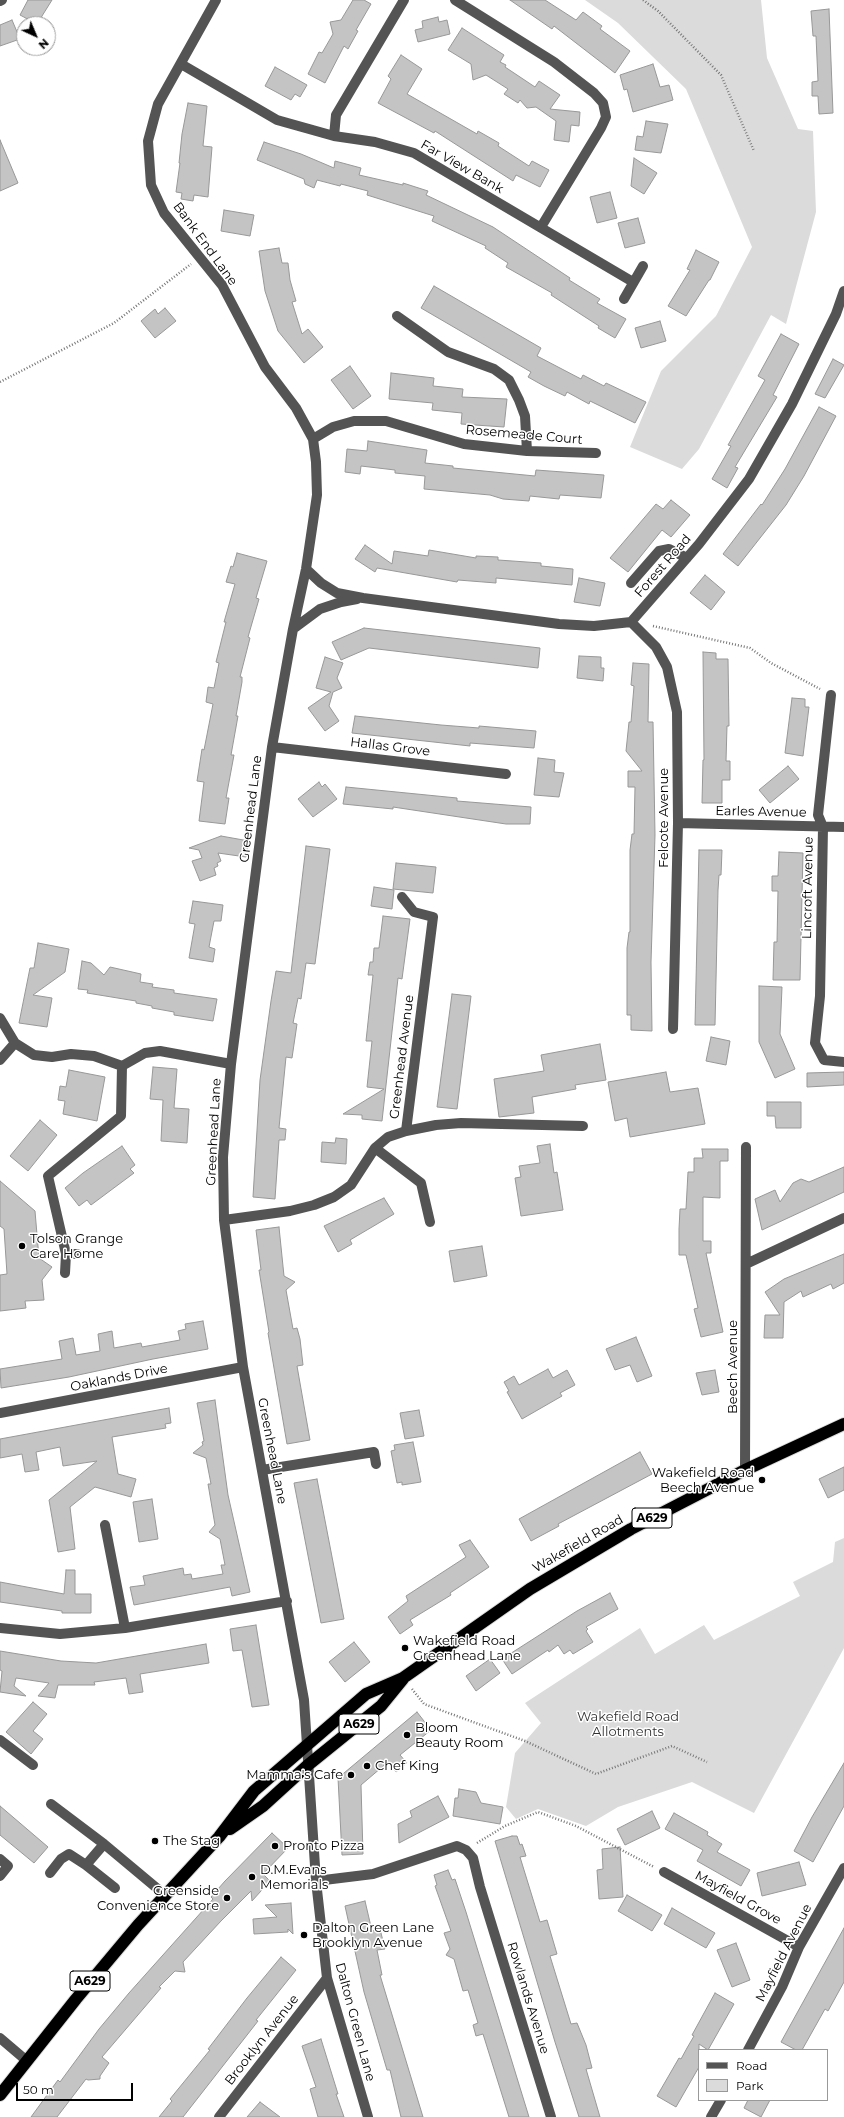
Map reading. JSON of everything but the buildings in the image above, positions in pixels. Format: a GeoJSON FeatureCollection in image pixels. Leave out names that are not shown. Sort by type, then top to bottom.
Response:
{"type":"FeatureCollection","features":[{"type":"Feature","properties":{"kind":"highway","name":"Wakefield Road"},"geometry":{"type":"LineString","coordinates":[[0,2095],[76,1999],[165,1895],[219,1837],[254,1791],[366,1694],[403,1678],[530,1589],[631,1529],[745,1470],[844,1424]]}},
{"type":"Feature","properties":{"kind":"highway","name":"Wakefield Road"},"geometry":{"type":"LineString","coordinates":[[219,1837],[263,1806],[308,1765],[382,1706],[403,1678]]}},
{"type":"Feature","properties":{"kind":"street","name":"Bank End Lane"},"geometry":{"type":"LineString","coordinates":[[216,0],[158,104],[148,140],[151,185],[164,213],[222,285],[265,367],[296,408],[312,439],[316,462],[317,495],[308,545]]}},
{"type":"Feature","properties":{"kind":"street"},"geometry":{"type":"LineString","coordinates":[[334,136],[336,116],[404,0]]}},
{"type":"Feature","properties":{"kind":"street"},"geometry":{"type":"LineString","coordinates":[[455,0],[554,62],[594,93],[603,103],[606,117],[602,128],[541,227]]}},
{"type":"Feature","properties":{"kind":"street","name":"Far View Bank"},"geometry":{"type":"LineString","coordinates":[[180,64],[277,120],[334,136],[375,142],[414,153],[633,282]]}},
{"type":"Feature","properties":{"kind":"street"},"geometry":{"type":"LineString","coordinates":[[624,299],[643,266]]}},
{"type":"Feature","properties":{"kind":"street","name":"Forest Road"},"geometry":{"type":"LineString","coordinates":[[634,625],[749,478],[795,397],[836,314],[844,291]]}},
{"type":"Feature","properties":{"kind":"street"},"geometry":{"type":"LineString","coordinates":[[398,316],[448,352],[494,369],[509,380],[525,416],[528,451]]}},
{"type":"Feature","properties":{"kind":"street","name":"Rosemeade Court"},"geometry":{"type":"LineString","coordinates":[[312,439],[333,427],[347,423],[386,421],[464,444],[528,451],[596,454]]}},
{"type":"Feature","properties":{"kind":"street","name":"Greenhead Lane"},"geometry":{"type":"LineString","coordinates":[[308,545],[306,569],[293,629],[272,747],[231,1064],[222,1156],[224,1220],[243,1367],[304,1696],[308,1743],[308,1765]]}},
{"type":"Feature","properties":{"kind":"street"},"geometry":{"type":"LineString","coordinates":[[631,583],[659,551],[669,549],[687,558]]}},
{"type":"Feature","properties":{"kind":"street"},"geometry":{"type":"LineString","coordinates":[[306,569],[321,583],[337,593],[363,598],[559,624],[594,626],[634,625]]}},
{"type":"Feature","properties":{"kind":"street"},"geometry":{"type":"LineString","coordinates":[[293,629],[320,609],[341,602],[363,598]]}},
{"type":"Feature","properties":{"kind":"street","name":"Felcote Avenue"},"geometry":{"type":"LineString","coordinates":[[634,625],[656,647],[667,667],[673,688],[678,737],[676,787],[678,823],[673,1029]]}},
{"type":"Feature","properties":{"kind":"street","name":"Lincroft Avenue"},"geometry":{"type":"LineString","coordinates":[[831,695],[818,815],[822,827],[820,996],[815,1043],[824,1060],[844,1062]]}},
{"type":"Feature","properties":{"kind":"street","name":"Hallas Grove"},"geometry":{"type":"LineString","coordinates":[[272,747],[506,774]]}},
{"type":"Feature","properties":{"kind":"street","name":"Earles Avenue"},"geometry":{"type":"LineString","coordinates":[[678,823],[844,827]]}},
{"type":"Feature","properties":{"kind":"street","name":"Greenhead Avenue"},"geometry":{"type":"LineString","coordinates":[[224,1220],[290,1211],[314,1205],[334,1197],[351,1185],[375,1148],[388,1137],[406,1131],[433,916],[414,912],[402,898]]}},
{"type":"Feature","properties":{"kind":"street"},"geometry":{"type":"LineString","coordinates":[[0,1018],[15,1043],[34,1055],[52,1057],[71,1054],[94,1056],[122,1066]]}},
{"type":"Feature","properties":{"kind":"street"},"geometry":{"type":"LineString","coordinates":[[0,1060],[15,1043]]}},
{"type":"Feature","properties":{"kind":"street"},"geometry":{"type":"LineString","coordinates":[[122,1066],[144,1053],[160,1051],[231,1064]]}},
{"type":"Feature","properties":{"kind":"street"},"geometry":{"type":"LineString","coordinates":[[65,1273],[66,1254],[48,1176],[121,1116],[122,1066]]}},
{"type":"Feature","properties":{"kind":"street"},"geometry":{"type":"LineString","coordinates":[[406,1131],[436,1124],[461,1123],[583,1126]]}},
{"type":"Feature","properties":{"kind":"street","name":"Beech Avenue"},"geometry":{"type":"LineString","coordinates":[[745,1470],[746,1147]]}},
{"type":"Feature","properties":{"kind":"street"},"geometry":{"type":"LineString","coordinates":[[375,1148],[421,1183],[430,1222]]}},
{"type":"Feature","properties":{"kind":"street"},"geometry":{"type":"LineString","coordinates":[[746,1264],[844,1218]]}},
{"type":"Feature","properties":{"kind":"street"},"geometry":{"type":"LineString","coordinates":[[66,1254],[77,1254]]}},
{"type":"Feature","properties":{"kind":"street","name":"Oaklands Drive"},"geometry":{"type":"LineString","coordinates":[[0,1413],[243,1367]]}},
{"type":"Feature","properties":{"kind":"street"},"geometry":{"type":"LineString","coordinates":[[262,1470],[374,1452],[376,1464]]}},
{"type":"Feature","properties":{"kind":"street"},"geometry":{"type":"LineString","coordinates":[[105,1525],[125,1628]]}},
{"type":"Feature","properties":{"kind":"street"},"geometry":{"type":"LineString","coordinates":[[0,1628],[60,1634],[125,1628],[287,1601]]}},
{"type":"Feature","properties":{"kind":"street"},"geometry":{"type":"LineString","coordinates":[[0,1740],[33,1765]]}},
{"type":"Feature","properties":{"kind":"street","name":"Dalton Green Lane"},"geometry":{"type":"LineString","coordinates":[[308,1765],[316,1881],[327,1978],[368,2117]]}},
{"type":"Feature","properties":{"kind":"street"},"geometry":{"type":"LineString","coordinates":[[51,1804],[104,1844],[165,1895]]}},
{"type":"Feature","properties":{"kind":"street"},"geometry":{"type":"LineString","coordinates":[[86,1865],[104,1844]]}},
{"type":"Feature","properties":{"kind":"street"},"geometry":{"type":"LineString","coordinates":[[316,1881],[373,1874],[457,1846],[466,1850]]}},
{"type":"Feature","properties":{"kind":"street","name":"Rowlands Avenue"},"geometry":{"type":"LineString","coordinates":[[466,1850],[473,1858],[480,1887],[551,2117]]}},
{"type":"Feature","properties":{"kind":"street"},"geometry":{"type":"LineString","coordinates":[[50,1874],[61,1859],[69,1854],[86,1865],[115,1888]]}},
{"type":"Feature","properties":{"kind":"street"},"geometry":{"type":"LineString","coordinates":[[0,1859],[8,1866],[0,1876]]}},
{"type":"Feature","properties":{"kind":"street","name":"Mayfield Avenue"},"geometry":{"type":"LineString","coordinates":[[749,2049],[782,1986],[799,1948],[844,1868]]}},
{"type":"Feature","properties":{"kind":"street","name":"Mayfield Grove"},"geometry":{"type":"LineString","coordinates":[[664,1872],[799,1948]]}},
{"type":"Feature","properties":{"kind":"street","name":"Brooklyn Avenue"},"geometry":{"type":"LineString","coordinates":[[218,2117],[327,1978]]}},
{"type":"Feature","properties":{"kind":"street"},"geometry":{"type":"LineString","coordinates":[[0,2038],[27,2061]]}},
{"type":"Feature","properties":{"kind":"street"},"geometry":{"type":"LineString","coordinates":[[712,2117],[720,2101]]}},
{"type":"Feature","properties":{"kind":"path"},"geometry":{"type":"LineString","coordinates":[[643,0],[658,11],[721,75],[754,151]]}},
{"type":"Feature","properties":{"kind":"path"},"geometry":{"type":"LineString","coordinates":[[0,382],[114,323],[200,257]]}},
{"type":"Feature","properties":{"kind":"path"},"geometry":{"type":"LineString","coordinates":[[634,625],[662,627],[750,648],[771,663],[831,695]]}},
{"type":"Feature","properties":{"kind":"path"},"geometry":{"type":"LineString","coordinates":[[403,1678],[424,1704],[525,1741],[596,1774],[672,1746],[706,1762]]}},
{"type":"Feature","properties":{"kind":"path"},"geometry":{"type":"LineString","coordinates":[[466,1850],[505,1826],[538,1812],[576,1826],[664,1872]]}},
{"type":"Feature","properties":{"kind":"green space"},"geometry":{"type":"Polygon","coordinates":[[[585,0],[761,0],[767,58],[798,129],[813,131],[816,212],[786,324],[771,315],[699,449],[682,469],[630,447],[661,371],[716,316],[752,247],[686,89],[618,23],[585,0]]]}},
{"type":"Feature","properties":{"kind":"green space","name":"Wakefield Road Allotments"},"geometry":{"type":"Polygon","coordinates":[[[844,1538],[844,1648],[754,1813],[692,1782],[618,1807],[586,1826],[538,1809],[516,1819],[506,1807],[515,1753],[541,1723],[525,1703],[640,1628],[655,1654],[704,1625],[714,1640],[800,1596],[793,1582],[833,1562],[835,1542],[844,1538]]]}},
{"type":"Feature","properties":{"kind":"place","name":"Tolson Grange Care Home"},"geometry":{"type":"Point","coordinates":[22,1246]}},
{"type":"Feature","properties":{"kind":"place","name":"Wakefield Road Beech Avenue"},"geometry":{"type":"Point","coordinates":[762,1480]}},
{"type":"Feature","properties":{"kind":"place","name":"Wakefield Road Greenhead Lane"},"geometry":{"type":"Point","coordinates":[405,1648]}},
{"type":"Feature","properties":{"kind":"place","name":"Bloom Beauty Room"},"geometry":{"type":"Point","coordinates":[407,1735]}},
{"type":"Feature","properties":{"kind":"place","name":"Chef King"},"geometry":{"type":"Point","coordinates":[367,1766]}},
{"type":"Feature","properties":{"kind":"place","name":"Mamma's Cafe"},"geometry":{"type":"Point","coordinates":[351,1775]}},
{"type":"Feature","properties":{"kind":"place","name":"The Stag"},"geometry":{"type":"Point","coordinates":[155,1841]}},
{"type":"Feature","properties":{"kind":"place","name":"Pronto Pizza"},"geometry":{"type":"Point","coordinates":[275,1846]}},
{"type":"Feature","properties":{"kind":"place","name":"D.M.Evans Memorials"},"geometry":{"type":"Point","coordinates":[252,1877]}},
{"type":"Feature","properties":{"kind":"place","name":"Greenside Convenience Store"},"geometry":{"type":"Point","coordinates":[227,1898]}},
{"type":"Feature","properties":{"kind":"place","name":"Dalton Green Lane Brooklyn Avenue"},"geometry":{"type":"Point","coordinates":[304,1935]}}]}
